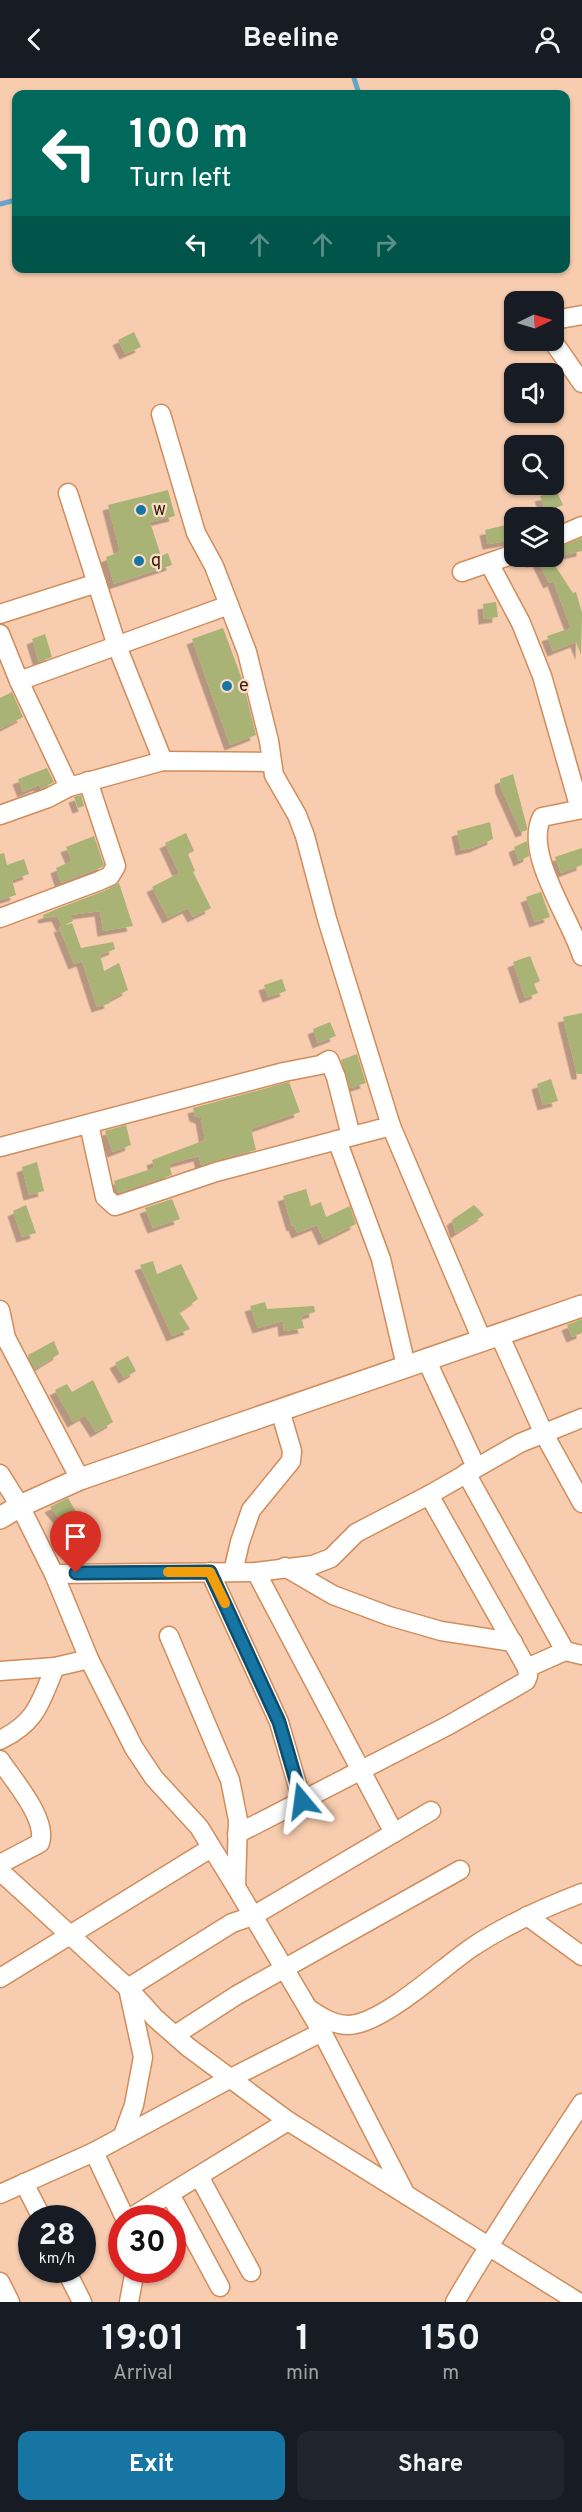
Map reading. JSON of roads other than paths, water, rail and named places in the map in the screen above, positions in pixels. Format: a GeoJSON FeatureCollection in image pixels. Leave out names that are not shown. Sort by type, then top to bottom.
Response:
{"type":"FeatureCollection","features":[{"type":"Feature","properties":{"kind":"street"},"geometry":{"type":"LineString","coordinates":[[564,318],[582,315]]}},
{"type":"Feature","properties":{"kind":"street"},"geometry":{"type":"LineString","coordinates":[[560,351],[582,383]]}},
{"type":"Feature","properties":{"kind":"street"},"geometry":{"type":"LineString","coordinates":[[161,414],[196,533],[214,566],[254,676],[269,741],[270,762],[274,775],[297,815],[304,836],[327,919],[391,1126],[490,1337],[582,1503]]}},
{"type":"Feature","properties":{"kind":"street"},"geometry":{"type":"LineString","coordinates":[[68,493],[117,646],[162,761]]}},
{"type":"Feature","properties":{"kind":"street"},"geometry":{"type":"LineString","coordinates":[[564,534],[582,526]]}},
{"type":"Feature","properties":{"kind":"street"},"geometry":{"type":"LineString","coordinates":[[462,572],[504,558]]}},
{"type":"Feature","properties":{"kind":"street"},"geometry":{"type":"LineString","coordinates":[[489,563],[521,623],[542,676],[581,809],[542,817],[537,827],[536,838],[548,882],[582,956]]}},
{"type":"Feature","properties":{"kind":"street"},"geometry":{"type":"LineString","coordinates":[[0,614],[97,583]]}},
{"type":"Feature","properties":{"kind":"street"},"geometry":{"type":"LineString","coordinates":[[19,681],[229,605]]}},
{"type":"Feature","properties":{"kind":"street"},"geometry":{"type":"LineString","coordinates":[[0,634],[19,681],[69,787]]}},
{"type":"Feature","properties":{"kind":"street"},"geometry":{"type":"LineString","coordinates":[[0,815],[48,798],[69,787],[162,761],[270,762]]}},
{"type":"Feature","properties":{"kind":"street"},"geometry":{"type":"LineString","coordinates":[[0,918],[110,876],[116,866],[88,781]]}},
{"type":"Feature","properties":{"kind":"street"},"geometry":{"type":"LineString","coordinates":[[0,1147],[284,1072],[320,1065],[329,1060],[336,1077],[344,1138],[381,1259],[416,1362],[471,1470],[573,1653],[527,1668]]}},
{"type":"Feature","properties":{"kind":"street"},"geometry":{"type":"LineString","coordinates":[[89,1124],[105,1197],[115,1206],[216,1172],[391,1126]]}},
{"type":"Feature","properties":{"kind":"street"},"geometry":{"type":"LineString","coordinates":[[0,1518],[20,1506],[80,1479],[582,1306]]}},
{"type":"Feature","properties":{"kind":"street"},"geometry":{"type":"LineString","coordinates":[[0,1311],[6,1338],[80,1479]]}},
{"type":"Feature","properties":{"kind":"street"},"geometry":{"type":"LineString","coordinates":[[234,1572],[240,1542],[251,1510],[291,1461],[292,1451],[280,1410]]}},
{"type":"Feature","properties":{"kind":"street"},"geometry":{"type":"LineString","coordinates":[[54,1574],[256,1572],[313,1565],[331,1558],[356,1533],[429,1495],[520,1443],[582,1419]]}},
{"type":"Feature","properties":{"kind":"street"},"geometry":{"type":"LineString","coordinates":[[0,1474],[20,1506],[54,1574],[89,1659],[134,1748],[154,1778],[199,1827],[236,1887],[322,2032],[406,2195]]}},
{"type":"Feature","properties":{"kind":"street"},"geometry":{"type":"LineString","coordinates":[[237,1834],[362,1772],[526,1680],[527,1668],[429,1495]]}},
{"type":"Feature","properties":{"kind":"street"},"geometry":{"type":"LineString","coordinates":[[285,1567],[333,1595],[389,1616],[441,1631],[513,1642]]}},
{"type":"Feature","properties":{"kind":"street"},"geometry":{"type":"LineString","coordinates":[[210,1572],[279,1722],[302,1801]]}},
{"type":"Feature","properties":{"kind":"street"},"geometry":{"type":"LineString","coordinates":[[256,1572],[394,1833]]}},
{"type":"Feature","properties":{"kind":"street"},"geometry":{"type":"LineString","coordinates":[[169,1636],[230,1780],[238,1820],[236,1887]]}},
{"type":"Feature","properties":{"kind":"street"},"geometry":{"type":"LineString","coordinates":[[0,1671],[55,1667],[89,1659]]}},
{"type":"Feature","properties":{"kind":"street"},"geometry":{"type":"LineString","coordinates":[[0,1740],[20,1731],[31,1719],[55,1667]]}},
{"type":"Feature","properties":{"kind":"street"},"geometry":{"type":"LineString","coordinates":[[0,1760],[38,1819],[42,1835],[40,1843],[0,1864]]}},
{"type":"Feature","properties":{"kind":"street"},"geometry":{"type":"LineString","coordinates":[[128,1988],[232,1923],[253,1916],[431,1811]]}},
{"type":"Feature","properties":{"kind":"street"},"geometry":{"type":"LineString","coordinates":[[0,1978],[211,1848]]}},
{"type":"Feature","properties":{"kind":"street"},"geometry":{"type":"LineString","coordinates":[[0,1870],[128,1988],[155,2018],[288,2121],[578,2302]]}},
{"type":"Feature","properties":{"kind":"street"},"geometry":{"type":"LineString","coordinates":[[175,2035],[237,1995],[460,1870]]}},
{"type":"Feature","properties":{"kind":"street"},"geometry":{"type":"LineString","coordinates":[[307,2008],[326,2020],[344,2025],[361,2023],[386,2011],[472,1947],[527,1916],[582,1893]]}},
{"type":"Feature","properties":{"kind":"street"},"geometry":{"type":"LineString","coordinates":[[527,1916],[582,1956]]}},
{"type":"Feature","properties":{"kind":"street"},"geometry":{"type":"LineString","coordinates":[[123,2135],[134,2105],[143,2057],[128,1988]]}},
{"type":"Feature","properties":{"kind":"street"},"geometry":{"type":"LineString","coordinates":[[0,2194],[94,2152],[322,2032]]}},
{"type":"Feature","properties":{"kind":"street"},"geometry":{"type":"LineString","coordinates":[[455,2302],[503,2222],[582,2103]]}},
{"type":"Feature","properties":{"kind":"street"},"geometry":{"type":"LineString","coordinates":[[151,2205],[200,2178],[288,2121]]}},
{"type":"Feature","properties":{"kind":"street"},"geometry":{"type":"LineString","coordinates":[[94,2152],[121,2205]]}},
{"type":"Feature","properties":{"kind":"street"},"geometry":{"type":"LineString","coordinates":[[200,2178],[251,2272]]}},
{"type":"Feature","properties":{"kind":"street"},"geometry":{"type":"LineString","coordinates":[[24,2183],[35,2205]]}},
{"type":"Feature","properties":{"kind":"street"},"geometry":{"type":"LineString","coordinates":[[170,2194],[220,2287]]}},
{"type":"Feature","properties":{"kind":"street"},"geometry":{"type":"LineString","coordinates":[[0,2282],[10,2302]]}},
{"type":"Feature","properties":{"kind":"street"},"geometry":{"type":"LineString","coordinates":[[72,2283],[82,2302]]}},
{"type":"Feature","properties":{"kind":"street"},"geometry":{"type":"LineString","coordinates":[[129,2302],[133,2283]]}},
{"type":"Feature","properties":{"kind":"waterway"},"geometry":{"type":"LineString","coordinates":[[354,78],[358,90]]}},
{"type":"Feature","properties":{"kind":"waterway"},"geometry":{"type":"LineString","coordinates":[[0,204],[12,201]]}},
{"type":"Feature","properties":{"kind":"place","name":"w"},"geometry":{"type":"Point","coordinates":[141,510]}},
{"type":"Feature","properties":{"kind":"place","name":"q"},"geometry":{"type":"Point","coordinates":[139,561]}},
{"type":"Feature","properties":{"kind":"place","name":"e"},"geometry":{"type":"Point","coordinates":[227,686]}}]}
